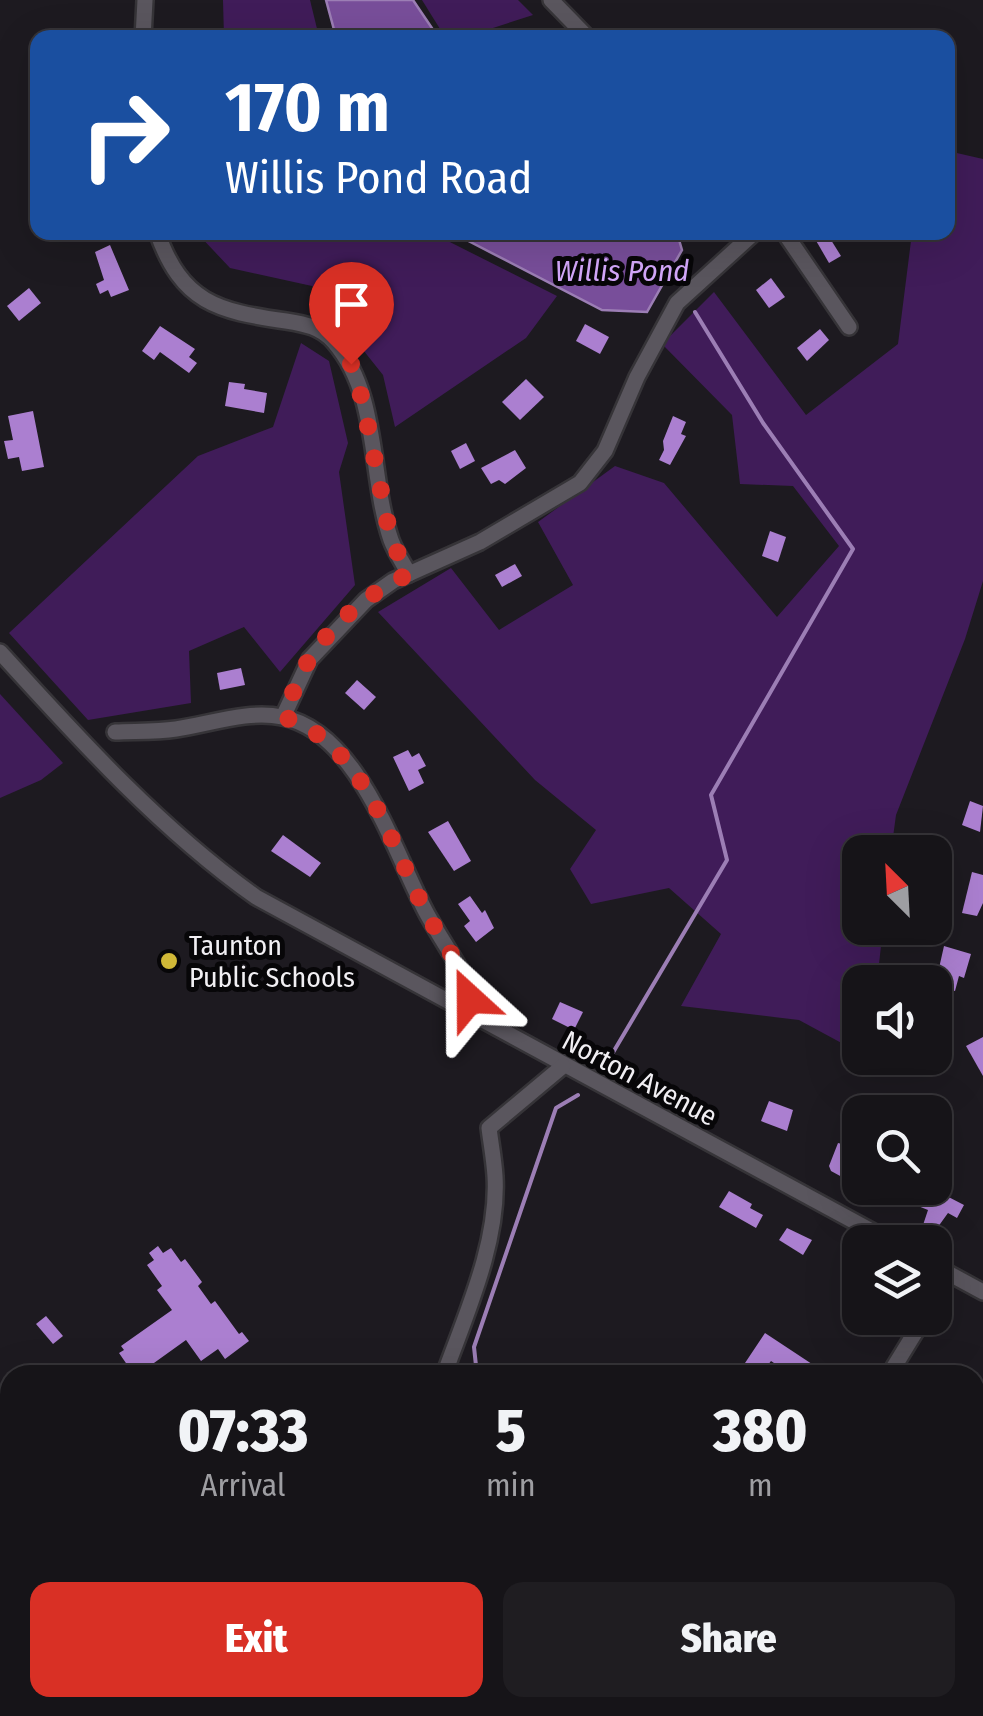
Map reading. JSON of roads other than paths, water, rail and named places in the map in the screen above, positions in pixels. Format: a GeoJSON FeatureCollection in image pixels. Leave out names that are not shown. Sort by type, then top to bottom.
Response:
{"type":"FeatureCollection","features":[{"type":"Feature","properties":{"kind":"street"},"geometry":{"type":"LineString","coordinates":[[143,30],[145,0]]}},
{"type":"Feature","properties":{"kind":"street"},"geometry":{"type":"LineString","coordinates":[[551,0],[580,30]]}},
{"type":"Feature","properties":{"kind":"street"},"geometry":{"type":"LineString","coordinates":[[160,240],[168,263],[190,290],[218,308],[316,327],[332,339],[351,364],[363,402],[391,540],[409,574]]}},
{"type":"Feature","properties":{"kind":"street"},"geometry":{"type":"LineString","coordinates":[[283,717],[310,660],[366,600],[409,574],[480,542],[580,483],[605,451],[676,303],[747,240]]}},
{"type":"Feature","properties":{"kind":"street"},"geometry":{"type":"LineString","coordinates":[[790,240],[850,327]]}},
{"type":"Feature","properties":{"kind":"street","name":"Norton Avenue"},"geometry":{"type":"LineString","coordinates":[[0,652],[104,763],[221,873],[314,931],[860,1225]]}},
{"type":"Feature","properties":{"kind":"street"},"geometry":{"type":"LineString","coordinates":[[115,732],[173,730],[236,718],[283,717],[321,736],[343,756],[360,780],[427,914],[470,987],[465,1011]]}},
{"type":"Feature","properties":{"kind":"street"},"geometry":{"type":"LineString","coordinates":[[447,1365],[482,1261],[494,1206],[489,1128],[563,1066]]}},
{"type":"Feature","properties":{"kind":"street"},"geometry":{"type":"LineString","coordinates":[[952,1276],[983,1292]]}},
{"type":"Feature","properties":{"kind":"street"},"geometry":{"type":"LineString","coordinates":[[895,1365],[914,1335]]}},
{"type":"Feature","properties":{"kind":"water"},"geometry":{"type":"Polygon","coordinates":[[[326,0],[413,0],[433,30],[334,30],[326,0]]]}},
{"type":"Feature","properties":{"kind":"water","name":"Willis Pond"},"geometry":{"type":"Polygon","coordinates":[[[467,240],[679,240],[682,250],[647,312],[602,310],[467,240]]]}},
{"type":"Feature","properties":{"kind":"waterway"},"geometry":{"type":"LineString","coordinates":[[605,1066],[727,860],[711,795],[853,549],[763,423],[695,312]]}},
{"type":"Feature","properties":{"kind":"waterway"},"geometry":{"type":"LineString","coordinates":[[476,1365],[474,1347],[556,1108],[578,1095]]}},
{"type":"Feature","properties":{"kind":"place","name":"Taunton Public Schools"},"geometry":{"type":"Point","coordinates":[169,961]}}]}
